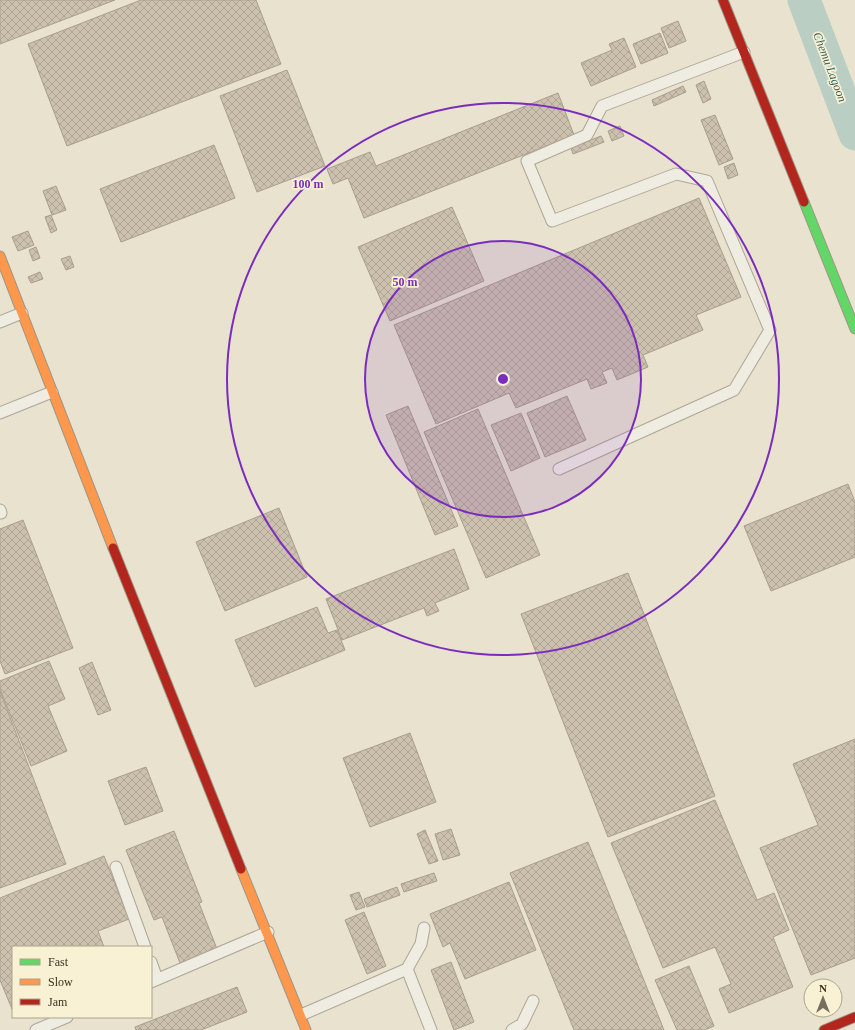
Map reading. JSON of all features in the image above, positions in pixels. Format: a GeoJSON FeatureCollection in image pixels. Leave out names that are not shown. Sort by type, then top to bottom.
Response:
{"type":"FeatureCollection","features":[{"type":"Feature","properties":{"kind":"street"},"geometry":{"type":"LineString","coordinates":[[723,0],[855,329]]}},
{"type":"Feature","properties":{"kind":"street"},"geometry":{"type":"LineString","coordinates":[[0,256],[106,531],[306,1030]]}},
{"type":"Feature","properties":{"kind":"street"},"geometry":{"type":"LineString","coordinates":[[824,1030],[855,1017]]}},
{"type":"Feature","properties":{"kind":"lane"},"geometry":{"type":"LineString","coordinates":[[559,469],[734,390],[770,330],[708,181],[676,174],[552,221],[527,161],[587,135],[602,106],[744,52]]}},
{"type":"Feature","properties":{"kind":"lane"},"geometry":{"type":"LineString","coordinates":[[0,322],[22,313]]}},
{"type":"Feature","properties":{"kind":"lane"},"geometry":{"type":"LineString","coordinates":[[0,413],[52,392]]}},
{"type":"Feature","properties":{"kind":"lane"},"geometry":{"type":"LineString","coordinates":[[116,867],[145,946]]}},
{"type":"Feature","properties":{"kind":"lane"},"geometry":{"type":"LineString","coordinates":[[301,1015],[407,969],[421,944],[424,928]]}},
{"type":"Feature","properties":{"kind":"lane"},"geometry":{"type":"LineString","coordinates":[[152,968],[154,980],[268,932]]}},
{"type":"Feature","properties":{"kind":"lane"},"geometry":{"type":"LineString","coordinates":[[407,969],[431,1030]]}},
{"type":"Feature","properties":{"kind":"lane"},"geometry":{"type":"LineString","coordinates":[[512,1030],[522,1024],[533,1001]]}},
{"type":"Feature","properties":{"kind":"lane"},"geometry":{"type":"LineString","coordinates":[[36,1030],[65,1018]]}},
{"type":"Feature","properties":{"kind":"building"},"geometry":{"type":"Polygon","coordinates":[[[0,0],[115,0],[0,44],[0,0]]]}},
{"type":"Feature","properties":{"kind":"building"},"geometry":{"type":"Polygon","coordinates":[[[141,0],[256,0],[281,64],[67,146],[28,44],[141,0]]]}},
{"type":"Feature","properties":{"kind":"building"},"geometry":{"type":"Polygon","coordinates":[[[678,21],[686,41],[669,48],[661,28],[678,21]]]}},
{"type":"Feature","properties":{"kind":"building"},"geometry":{"type":"Polygon","coordinates":[[[660,33],[668,53],[641,64],[633,44],[660,33]]]}},
{"type":"Feature","properties":{"kind":"building"},"geometry":{"type":"Polygon","coordinates":[[[624,38],[636,67],[591,86],[581,63],[612,50],[609,44],[624,38]]]}},
{"type":"Feature","properties":{"kind":"building"},"geometry":{"type":"Polygon","coordinates":[[[287,70],[325,166],[257,192],[220,96],[287,70]]]}},
{"type":"Feature","properties":{"kind":"building"},"geometry":{"type":"Polygon","coordinates":[[[704,81],[711,99],[703,103],[696,85],[704,81]]]}},
{"type":"Feature","properties":{"kind":"building"},"geometry":{"type":"Polygon","coordinates":[[[683,86],[686,92],[654,106],[652,100],[683,86]]]}},
{"type":"Feature","properties":{"kind":"building"},"geometry":{"type":"Polygon","coordinates":[[[558,93],[574,135],[364,218],[348,178],[333,184],[327,169],[370,152],[376,166],[558,93]]]}},
{"type":"Feature","properties":{"kind":"building"},"geometry":{"type":"Polygon","coordinates":[[[715,115],[733,159],[719,165],[701,120],[715,115]]]}},
{"type":"Feature","properties":{"kind":"building"},"geometry":{"type":"Polygon","coordinates":[[[620,126],[624,136],[612,141],[608,131],[620,126]]]}},
{"type":"Feature","properties":{"kind":"building"},"geometry":{"type":"Polygon","coordinates":[[[601,136],[604,142],[573,154],[571,148],[601,136]]]}},
{"type":"Feature","properties":{"kind":"building"},"geometry":{"type":"Polygon","coordinates":[[[214,145],[235,198],[121,242],[100,189],[214,145]]]}},
{"type":"Feature","properties":{"kind":"building"},"geometry":{"type":"Polygon","coordinates":[[[734,163],[738,175],[728,179],[724,167],[734,163]]]}},
{"type":"Feature","properties":{"kind":"building"},"geometry":{"type":"Polygon","coordinates":[[[56,186],[66,210],[52,215],[43,191],[56,186]]]}},
{"type":"Feature","properties":{"kind":"building"},"geometry":{"type":"Polygon","coordinates":[[[699,198],[741,297],[696,315],[703,330],[643,355],[648,367],[617,380],[612,368],[602,372],[607,383],[591,389],[587,379],[516,408],[509,393],[436,424],[394,325],[699,198]]]}},
{"type":"Feature","properties":{"kind":"building"},"geometry":{"type":"Polygon","coordinates":[[[452,207],[484,281],[390,321],[358,247],[452,207]]]}},
{"type":"Feature","properties":{"kind":"building"},"geometry":{"type":"Polygon","coordinates":[[[51,215],[57,230],[51,233],[45,217],[51,215]]]}},
{"type":"Feature","properties":{"kind":"building"},"geometry":{"type":"Polygon","coordinates":[[[28,231],[34,245],[18,251],[12,237],[28,231]]]}},
{"type":"Feature","properties":{"kind":"building"},"geometry":{"type":"Polygon","coordinates":[[[36,247],[40,258],[33,261],[29,250],[36,247]]]}},
{"type":"Feature","properties":{"kind":"building"},"geometry":{"type":"Polygon","coordinates":[[[70,256],[74,267],[66,270],[61,259],[70,256]]]}},
{"type":"Feature","properties":{"kind":"building"},"geometry":{"type":"Polygon","coordinates":[[[40,272],[43,279],[31,283],[28,277],[40,272]]]}},
{"type":"Feature","properties":{"kind":"building"},"geometry":{"type":"Polygon","coordinates":[[[567,396],[586,440],[545,457],[527,413],[567,396]]]}},
{"type":"Feature","properties":{"kind":"building"},"geometry":{"type":"Polygon","coordinates":[[[408,406],[458,526],[435,535],[386,415],[408,406]]]}},
{"type":"Feature","properties":{"kind":"building"},"geometry":{"type":"Polygon","coordinates":[[[478,409],[540,555],[486,578],[424,432],[478,409]]]}},
{"type":"Feature","properties":{"kind":"building"},"geometry":{"type":"Polygon","coordinates":[[[521,413],[540,458],[511,471],[491,425],[521,413]]]}},
{"type":"Feature","properties":{"kind":"building"},"geometry":{"type":"Polygon","coordinates":[[[848,484],[855,502],[855,557],[771,591],[744,526],[848,484]]]}},
{"type":"Feature","properties":{"kind":"building"},"geometry":{"type":"Polygon","coordinates":[[[279,508],[307,577],[225,611],[196,542],[279,508]]]}},
{"type":"Feature","properties":{"kind":"building"},"geometry":{"type":"Polygon","coordinates":[[[23,520],[73,648],[5,674],[0,661],[0,529],[23,520]]]}},
{"type":"Feature","properties":{"kind":"building"},"geometry":{"type":"Polygon","coordinates":[[[454,549],[469,589],[435,603],[439,611],[427,616],[424,608],[342,640],[326,599],[454,549]]]}},
{"type":"Feature","properties":{"kind":"building"},"geometry":{"type":"Polygon","coordinates":[[[628,573],[715,796],[608,837],[521,614],[628,573]]]}},
{"type":"Feature","properties":{"kind":"building"},"geometry":{"type":"Polygon","coordinates":[[[317,607],[328,633],[337,630],[345,650],[255,687],[235,640],[317,607]]]}},
{"type":"Feature","properties":{"kind":"building"},"geometry":{"type":"Polygon","coordinates":[[[49,661],[65,699],[48,706],[67,751],[31,766],[0,689],[0,681],[49,661]]]}},
{"type":"Feature","properties":{"kind":"building"},"geometry":{"type":"Polygon","coordinates":[[[92,662],[111,710],[98,715],[79,668],[92,662]]]}},
{"type":"Feature","properties":{"kind":"building"},"geometry":{"type":"Polygon","coordinates":[[[0,691],[66,864],[0,888],[0,691]]]}},
{"type":"Feature","properties":{"kind":"building"},"geometry":{"type":"Polygon","coordinates":[[[410,733],[436,802],[370,827],[343,758],[410,733]]]}},
{"type":"Feature","properties":{"kind":"building"},"geometry":{"type":"Polygon","coordinates":[[[855,739],[855,958],[811,975],[760,848],[818,825],[793,764],[855,739]]]}},
{"type":"Feature","properties":{"kind":"building"},"geometry":{"type":"Polygon","coordinates":[[[146,767],[163,811],[125,825],[108,781],[146,767]]]}},
{"type":"Feature","properties":{"kind":"building"},"geometry":{"type":"Polygon","coordinates":[[[715,800],[757,900],[774,893],[789,930],[773,937],[793,987],[729,1013],[719,989],[731,984],[715,947],[663,968],[611,843],[715,800]]]}},
{"type":"Feature","properties":{"kind":"building"},"geometry":{"type":"Polygon","coordinates":[[[451,829],[460,855],[443,860],[435,834],[451,829]]]}},
{"type":"Feature","properties":{"kind":"building"},"geometry":{"type":"Polygon","coordinates":[[[425,830],[438,861],[429,864],[417,834],[425,830]]]}},
{"type":"Feature","properties":{"kind":"building"},"geometry":{"type":"Polygon","coordinates":[[[174,831],[202,902],[199,903],[217,949],[180,963],[162,917],[154,920],[126,850],[174,831]]]}},
{"type":"Feature","properties":{"kind":"building"},"geometry":{"type":"Polygon","coordinates":[[[588,842],[664,1030],[574,1030],[510,873],[588,842]]]}},
{"type":"Feature","properties":{"kind":"building"},"geometry":{"type":"Polygon","coordinates":[[[104,856],[129,919],[98,931],[104,946],[12,946],[12,1009],[0,980],[0,898],[104,856]]]}},
{"type":"Feature","properties":{"kind":"building"},"geometry":{"type":"Polygon","coordinates":[[[434,873],[437,881],[404,892],[401,884],[434,873]]]}},
{"type":"Feature","properties":{"kind":"building"},"geometry":{"type":"Polygon","coordinates":[[[509,882],[536,950],[465,979],[450,943],[443,947],[430,914],[509,882]]]}},
{"type":"Feature","properties":{"kind":"building"},"geometry":{"type":"Polygon","coordinates":[[[397,887],[400,895],[367,907],[364,899],[397,887]]]}},
{"type":"Feature","properties":{"kind":"building"},"geometry":{"type":"Polygon","coordinates":[[[359,892],[365,907],[356,910],[350,895],[359,892]]]}},
{"type":"Feature","properties":{"kind":"building"},"geometry":{"type":"Polygon","coordinates":[[[364,912],[386,966],[367,974],[345,920],[364,912]]]}},
{"type":"Feature","properties":{"kind":"building"},"geometry":{"type":"Polygon","coordinates":[[[451,962],[474,1022],[454,1030],[431,970],[451,962]]]}},
{"type":"Feature","properties":{"kind":"building"},"geometry":{"type":"Polygon","coordinates":[[[689,966],[714,1026],[705,1030],[677,1030],[655,980],[689,966]]]}},
{"type":"Feature","properties":{"kind":"building"},"geometry":{"type":"Polygon","coordinates":[[[237,987],[247,1012],[201,1030],[136,1030],[135,1027],[237,987]]]}},
{"type":"Feature","properties":{"kind":"waterway","name":"Chemu Lagoon"},"geometry":{"type":"LineString","coordinates":[[804,0],[855,134]]}},
{"type":"Feature","properties":{"kind":"traffic: fast"},"geometry":{"type":"LineString","coordinates":[[804,202],[855,329]]}},
{"type":"Feature","properties":{"kind":"traffic: slow"},"geometry":{"type":"LineString","coordinates":[[0,256],[113,548]]}},
{"type":"Feature","properties":{"kind":"traffic: slow"},"geometry":{"type":"LineString","coordinates":[[241,869],[306,1030]]}},
{"type":"Feature","properties":{"kind":"traffic: jam"},"geometry":{"type":"LineString","coordinates":[[723,0],[804,202]]}},
{"type":"Feature","properties":{"kind":"traffic: jam"},"geometry":{"type":"LineString","coordinates":[[113,548],[241,869]]}},
{"type":"Feature","properties":{"kind":"traffic: jam"},"geometry":{"type":"LineString","coordinates":[[824,1030],[855,1017]]}}]}
